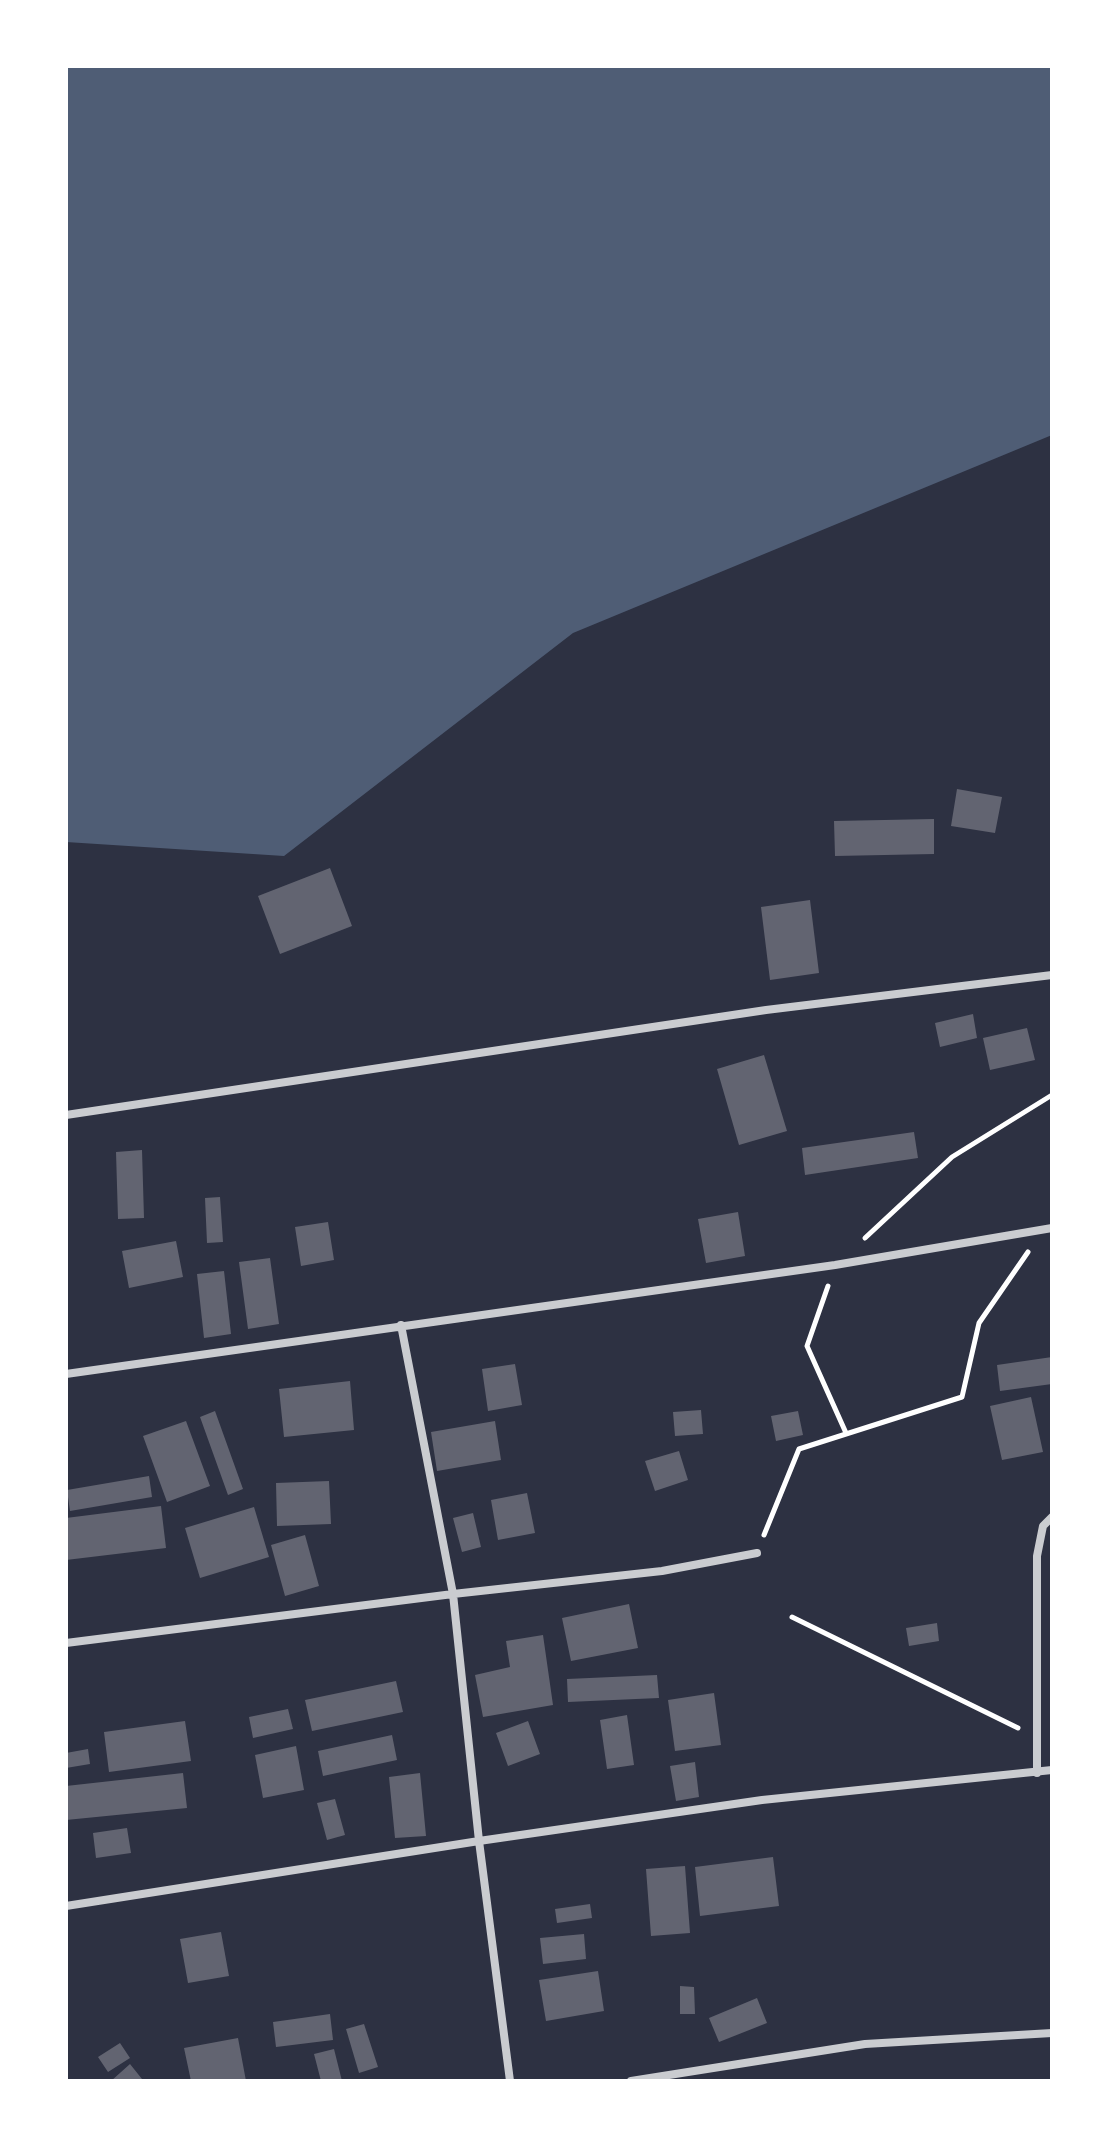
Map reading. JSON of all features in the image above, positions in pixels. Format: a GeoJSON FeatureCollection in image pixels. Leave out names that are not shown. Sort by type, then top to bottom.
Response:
{"type":"FeatureCollection","features":[{"type":"Feature","properties":{"kind":"street"},"geometry":{"type":"LineString","coordinates":[[66,1115],[766,1010],[1052,975]]}},
{"type":"Feature","properties":{"kind":"street"},"geometry":{"type":"LineString","coordinates":[[66,1374],[835,1265],[1048,1228]]}},
{"type":"Feature","properties":{"kind":"street"},"geometry":{"type":"LineString","coordinates":[[401,1325],[453,1594],[479,1841],[510,2081]]}},
{"type":"Feature","properties":{"kind":"street"},"geometry":{"type":"LineString","coordinates":[[1037,1773],[1037,1556],[1043,1526],[1052,1517]]}},
{"type":"Feature","properties":{"kind":"street"},"geometry":{"type":"LineString","coordinates":[[66,1643],[662,1571],[757,1553]]}},
{"type":"Feature","properties":{"kind":"street"},"geometry":{"type":"LineString","coordinates":[[66,1906],[762,1800],[1052,1770]]}},
{"type":"Feature","properties":{"kind":"street"},"geometry":{"type":"LineString","coordinates":[[631,2081],[865,2044],[1052,2033]]}},
{"type":"Feature","properties":{"kind":"path"},"geometry":{"type":"LineString","coordinates":[[757,1553],[799,1449],[962,1397],[979,1323],[1048,1228]]}},
{"type":"Feature","properties":{"kind":"path"},"geometry":{"type":"LineString","coordinates":[[792,1617],[1037,1737]]}},
{"type":"Feature","properties":{"kind":"water"},"geometry":{"type":"Polygon","coordinates":[[[66,66],[1052,66],[1052,435],[573,633],[284,856],[66,842],[66,66]]]}},
{"type":"Feature","properties":{"kind":"building"},"geometry":{"type":"Polygon","coordinates":[[[957,789],[1002,797],[995,833],[951,826],[957,789]]]}},
{"type":"Feature","properties":{"kind":"building"},"geometry":{"type":"Polygon","coordinates":[[[934,819],[934,854],[835,856],[834,821],[934,819]]]}},
{"type":"Feature","properties":{"kind":"building"},"geometry":{"type":"Polygon","coordinates":[[[330,868],[352,926],[280,954],[258,896],[330,868]]]}},
{"type":"Feature","properties":{"kind":"building"},"geometry":{"type":"Polygon","coordinates":[[[810,900],[819,973],[770,980],[761,907],[810,900]]]}},
{"type":"Feature","properties":{"kind":"building"},"geometry":{"type":"Polygon","coordinates":[[[973,1014],[977,1038],[940,1047],[935,1023],[973,1014]]]}},
{"type":"Feature","properties":{"kind":"building"},"geometry":{"type":"Polygon","coordinates":[[[1027,1028],[1035,1060],[990,1070],[983,1038],[1027,1028]]]}},
{"type":"Feature","properties":{"kind":"building"},"geometry":{"type":"Polygon","coordinates":[[[764,1055],[787,1131],[739,1145],[717,1069],[764,1055]]]}},
{"type":"Feature","properties":{"kind":"building"},"geometry":{"type":"Polygon","coordinates":[[[914,1132],[918,1158],[805,1175],[802,1148],[914,1132]]]}},
{"type":"Feature","properties":{"kind":"building"},"geometry":{"type":"Polygon","coordinates":[[[142,1150],[144,1218],[118,1219],[116,1152],[142,1150]]]}},
{"type":"Feature","properties":{"kind":"building"},"geometry":{"type":"Polygon","coordinates":[[[220,1197],[223,1242],[207,1243],[205,1198],[220,1197]]]}},
{"type":"Feature","properties":{"kind":"building"},"geometry":{"type":"Polygon","coordinates":[[[738,1212],[745,1256],[706,1263],[698,1219],[738,1212]]]}},
{"type":"Feature","properties":{"kind":"building"},"geometry":{"type":"Polygon","coordinates":[[[328,1222],[334,1260],[301,1266],[295,1227],[328,1222]]]}},
{"type":"Feature","properties":{"kind":"building"},"geometry":{"type":"Polygon","coordinates":[[[176,1241],[183,1277],[129,1288],[122,1251],[176,1241]]]}},
{"type":"Feature","properties":{"kind":"building"},"geometry":{"type":"Polygon","coordinates":[[[270,1258],[279,1324],[248,1329],[239,1262],[270,1258]]]}},
{"type":"Feature","properties":{"kind":"building"},"geometry":{"type":"Polygon","coordinates":[[[224,1271],[231,1334],[204,1338],[197,1274],[224,1271]]]}},
{"type":"Feature","properties":{"kind":"building"},"geometry":{"type":"Polygon","coordinates":[[[1052,1357],[1052,1384],[1000,1391],[997,1365],[1052,1357]]]}},
{"type":"Feature","properties":{"kind":"building"},"geometry":{"type":"Polygon","coordinates":[[[515,1364],[522,1405],[488,1411],[482,1369],[515,1364]]]}},
{"type":"Feature","properties":{"kind":"building"},"geometry":{"type":"Polygon","coordinates":[[[350,1381],[354,1430],[284,1437],[279,1389],[350,1381]]]}},
{"type":"Feature","properties":{"kind":"building"},"geometry":{"type":"Polygon","coordinates":[[[1031,1397],[1043,1452],[1002,1460],[990,1406],[1031,1397]]]}},
{"type":"Feature","properties":{"kind":"building"},"geometry":{"type":"Polygon","coordinates":[[[701,1410],[703,1434],[675,1436],[673,1412],[701,1410]]]}},
{"type":"Feature","properties":{"kind":"building"},"geometry":{"type":"Polygon","coordinates":[[[215,1411],[243,1489],[228,1495],[200,1417],[215,1411]]]}},
{"type":"Feature","properties":{"kind":"building"},"geometry":{"type":"Polygon","coordinates":[[[798,1411],[803,1435],[776,1441],[771,1416],[798,1411]]]}},
{"type":"Feature","properties":{"kind":"building"},"geometry":{"type":"Polygon","coordinates":[[[186,1421],[210,1486],[167,1502],[143,1436],[186,1421]]]}},
{"type":"Feature","properties":{"kind":"building"},"geometry":{"type":"Polygon","coordinates":[[[495,1421],[501,1460],[437,1471],[431,1432],[495,1421]]]}},
{"type":"Feature","properties":{"kind":"building"},"geometry":{"type":"Polygon","coordinates":[[[679,1451],[688,1480],[655,1491],[645,1461],[679,1451]]]}},
{"type":"Feature","properties":{"kind":"building"},"geometry":{"type":"Polygon","coordinates":[[[149,1476],[152,1497],[70,1511],[67,1490],[149,1476]]]}},
{"type":"Feature","properties":{"kind":"building"},"geometry":{"type":"Polygon","coordinates":[[[329,1481],[331,1524],[277,1526],[276,1483],[329,1481]]]}},
{"type":"Feature","properties":{"kind":"building"},"geometry":{"type":"Polygon","coordinates":[[[527,1493],[535,1533],[498,1540],[491,1500],[527,1493]]]}},
{"type":"Feature","properties":{"kind":"building"},"geometry":{"type":"Polygon","coordinates":[[[161,1506],[166,1548],[66,1560],[66,1518],[161,1506]]]}},
{"type":"Feature","properties":{"kind":"building"},"geometry":{"type":"Polygon","coordinates":[[[254,1507],[269,1557],[200,1578],[185,1528],[254,1507]]]}},
{"type":"Feature","properties":{"kind":"building"},"geometry":{"type":"Polygon","coordinates":[[[473,1513],[481,1547],[462,1552],[453,1518],[473,1513]]]}},
{"type":"Feature","properties":{"kind":"building"},"geometry":{"type":"Polygon","coordinates":[[[305,1535],[319,1586],[285,1596],[271,1545],[305,1535]]]}},
{"type":"Feature","properties":{"kind":"building"},"geometry":{"type":"Polygon","coordinates":[[[629,1604],[638,1648],[571,1661],[562,1618],[629,1604]]]}},
{"type":"Feature","properties":{"kind":"building"},"geometry":{"type":"Polygon","coordinates":[[[937,1623],[939,1641],[909,1646],[906,1628],[937,1623]]]}},
{"type":"Feature","properties":{"kind":"building"},"geometry":{"type":"Polygon","coordinates":[[[543,1635],[553,1705],[483,1717],[475,1675],[510,1667],[506,1641],[543,1635]]]}},
{"type":"Feature","properties":{"kind":"building"},"geometry":{"type":"Polygon","coordinates":[[[657,1675],[659,1698],[568,1702],[567,1679],[657,1675]]]}},
{"type":"Feature","properties":{"kind":"building"},"geometry":{"type":"Polygon","coordinates":[[[396,1681],[403,1712],[312,1731],[305,1700],[396,1681]]]}},
{"type":"Feature","properties":{"kind":"building"},"geometry":{"type":"Polygon","coordinates":[[[714,1693],[721,1745],[675,1751],[668,1700],[714,1693]]]}},
{"type":"Feature","properties":{"kind":"building"},"geometry":{"type":"Polygon","coordinates":[[[288,1709],[293,1729],[253,1738],[249,1717],[288,1709]]]}},
{"type":"Feature","properties":{"kind":"building"},"geometry":{"type":"Polygon","coordinates":[[[627,1715],[634,1765],[607,1769],[600,1720],[627,1715]]]}},
{"type":"Feature","properties":{"kind":"building"},"geometry":{"type":"Polygon","coordinates":[[[185,1721],[191,1761],[109,1772],[104,1732],[185,1721]]]}},
{"type":"Feature","properties":{"kind":"building"},"geometry":{"type":"Polygon","coordinates":[[[528,1721],[540,1754],[508,1766],[496,1733],[528,1721]]]}},
{"type":"Feature","properties":{"kind":"building"},"geometry":{"type":"Polygon","coordinates":[[[392,1735],[397,1760],[323,1776],[318,1751],[392,1735]]]}},
{"type":"Feature","properties":{"kind":"building"},"geometry":{"type":"Polygon","coordinates":[[[296,1746],[304,1790],[263,1798],[255,1755],[296,1746]]]}},
{"type":"Feature","properties":{"kind":"building"},"geometry":{"type":"Polygon","coordinates":[[[88,1749],[90,1764],[66,1768],[66,1753],[88,1749]]]}},
{"type":"Feature","properties":{"kind":"building"},"geometry":{"type":"Polygon","coordinates":[[[695,1762],[699,1797],[676,1801],[670,1766],[695,1762]]]}},
{"type":"Feature","properties":{"kind":"building"},"geometry":{"type":"Polygon","coordinates":[[[183,1773],[187,1808],[66,1820],[66,1786],[183,1773]]]}},
{"type":"Feature","properties":{"kind":"building"},"geometry":{"type":"Polygon","coordinates":[[[420,1773],[426,1836],[395,1838],[389,1777],[420,1773]]]}},
{"type":"Feature","properties":{"kind":"building"},"geometry":{"type":"Polygon","coordinates":[[[335,1799],[345,1835],[327,1840],[317,1803],[335,1799]]]}},
{"type":"Feature","properties":{"kind":"building"},"geometry":{"type":"Polygon","coordinates":[[[127,1828],[131,1853],[96,1858],[93,1833],[127,1828]]]}},
{"type":"Feature","properties":{"kind":"building"},"geometry":{"type":"Polygon","coordinates":[[[773,1857],[779,1906],[700,1916],[695,1867],[773,1857]]]}},
{"type":"Feature","properties":{"kind":"building"},"geometry":{"type":"Polygon","coordinates":[[[685,1866],[690,1933],[651,1936],[646,1869],[685,1866]]]}},
{"type":"Feature","properties":{"kind":"building"},"geometry":{"type":"Polygon","coordinates":[[[590,1904],[592,1918],[557,1923],[555,1909],[590,1904]]]}},
{"type":"Feature","properties":{"kind":"building"},"geometry":{"type":"Polygon","coordinates":[[[221,1932],[229,1976],[188,1983],[180,1939],[221,1932]]]}},
{"type":"Feature","properties":{"kind":"building"},"geometry":{"type":"Polygon","coordinates":[[[584,1934],[586,1959],[543,1964],[540,1938],[584,1934]]]}},
{"type":"Feature","properties":{"kind":"building"},"geometry":{"type":"Polygon","coordinates":[[[598,1971],[604,2011],[546,2021],[539,1980],[598,1971]]]}},
{"type":"Feature","properties":{"kind":"building"},"geometry":{"type":"Polygon","coordinates":[[[680,1986],[694,1987],[695,2014],[680,2014],[680,1986]]]}},
{"type":"Feature","properties":{"kind":"building"},"geometry":{"type":"Polygon","coordinates":[[[757,1998],[767,2023],[719,2042],[709,2018],[757,1998]]]}},
{"type":"Feature","properties":{"kind":"building"},"geometry":{"type":"Polygon","coordinates":[[[330,2014],[333,2040],[276,2047],[273,2022],[330,2014]]]}},
{"type":"Feature","properties":{"kind":"building"},"geometry":{"type":"Polygon","coordinates":[[[364,2024],[378,2067],[359,2073],[346,2029],[364,2024]]]}},
{"type":"Feature","properties":{"kind":"building"},"geometry":{"type":"Polygon","coordinates":[[[238,2038],[246,2081],[191,2081],[184,2048],[238,2038]]]}},
{"type":"Feature","properties":{"kind":"building"},"geometry":{"type":"Polygon","coordinates":[[[120,2043],[130,2058],[108,2072],[98,2057],[120,2043]]]}},
{"type":"Feature","properties":{"kind":"building"},"geometry":{"type":"Polygon","coordinates":[[[334,2049],[342,2081],[321,2081],[314,2054],[334,2049]]]}},
{"type":"Feature","properties":{"kind":"building"},"geometry":{"type":"Polygon","coordinates":[[[130,2064],[142,2079],[111,2081],[130,2064]]]}}]}
